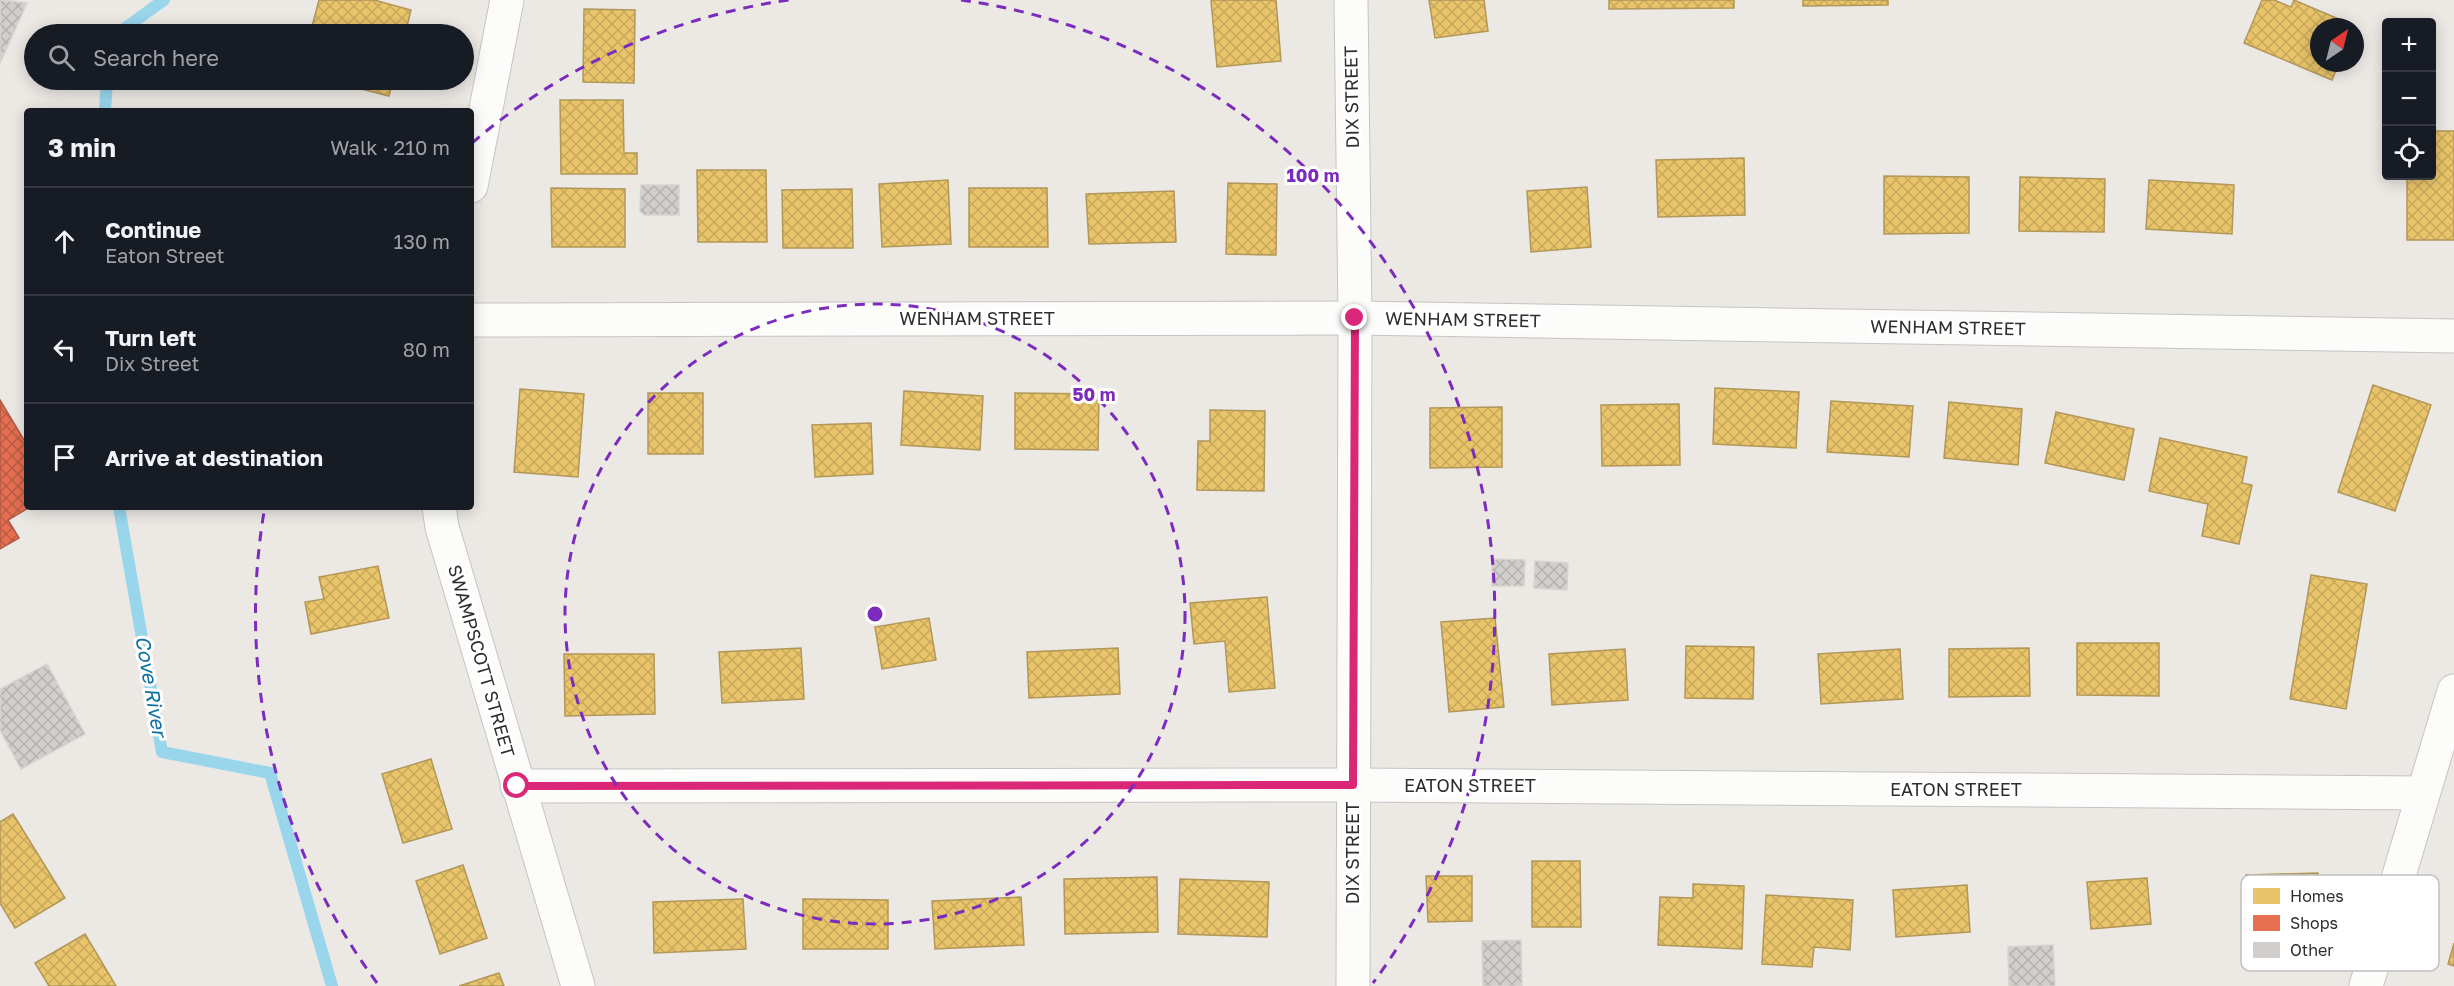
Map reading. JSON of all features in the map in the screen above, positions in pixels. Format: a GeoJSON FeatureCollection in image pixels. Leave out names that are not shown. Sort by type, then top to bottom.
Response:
{"type":"FeatureCollection","features":[{"type":"Feature","properties":{"kind":"street"},"geometry":{"type":"LineString","coordinates":[[474,170],[507,0]]}},
{"type":"Feature","properties":{"kind":"street","name":"DIX STREET"},"geometry":{"type":"LineString","coordinates":[[1350,0],[1355,318],[1353,986]]}},
{"type":"Feature","properties":{"kind":"street","name":"WENHAM STREET"},"geometry":{"type":"LineString","coordinates":[[474,320],[1355,318],[2454,336]]}},
{"type":"Feature","properties":{"kind":"street","name":"SWAMPSCOTT STREET"},"geometry":{"type":"LineString","coordinates":[[439,510],[442,527],[517,786],[578,986]]}},
{"type":"Feature","properties":{"kind":"street"},"geometry":{"type":"LineString","coordinates":[[2399,875],[2454,691]]}},
{"type":"Feature","properties":{"kind":"street","name":"EATON STREET"},"geometry":{"type":"LineString","coordinates":[[517,786],[1353,785],[2423,793]]}},
{"type":"Feature","properties":{"kind":"street"},"geometry":{"type":"LineString","coordinates":[[2366,986],[2370,971]]}},
{"type":"Feature","properties":{"kind":"building: Homes"},"geometry":{"type":"Polygon","coordinates":[[[319,0],[374,0],[411,10],[408,24],[313,24],[319,0]]]}},
{"type":"Feature","properties":{"kind":"building: Homes"},"geometry":{"type":"Polygon","coordinates":[[[1211,0],[1276,0],[1281,61],[1217,67],[1211,0]]]}},
{"type":"Feature","properties":{"kind":"building: Homes"},"geometry":{"type":"Polygon","coordinates":[[[1429,0],[1484,0],[1488,31],[1435,38],[1429,0]]]}},
{"type":"Feature","properties":{"kind":"building: Homes"},"geometry":{"type":"Polygon","coordinates":[[[1609,0],[1734,0],[1734,8],[1609,9],[1609,0]]]}},
{"type":"Feature","properties":{"kind":"building: Homes"},"geometry":{"type":"Polygon","coordinates":[[[1803,0],[1888,0],[1888,5],[1803,6],[1803,0]]]}},
{"type":"Feature","properties":{"kind":"building: Homes"},"geometry":{"type":"Polygon","coordinates":[[[2262,0],[2274,0],[2291,7],[2294,0],[2336,18],[2310,18],[2310,71],[2244,43],[2262,0]]]}},
{"type":"Feature","properties":{"kind":"building: Homes"},"geometry":{"type":"Polygon","coordinates":[[[584,9],[635,10],[634,83],[583,82],[584,9]]]}},
{"type":"Feature","properties":{"kind":"building: Homes"},"geometry":{"type":"Polygon","coordinates":[[[2313,72],[2335,72],[2332,80],[2313,72]]]}},
{"type":"Feature","properties":{"kind":"building: Homes"},"geometry":{"type":"Polygon","coordinates":[[[365,90],[390,90],[389,96],[365,90]]]}},
{"type":"Feature","properties":{"kind":"building: Homes"},"geometry":{"type":"Polygon","coordinates":[[[560,100],[623,100],[624,153],[637,153],[637,174],[561,174],[560,100]]]}},
{"type":"Feature","properties":{"kind":"building: Homes"},"geometry":{"type":"Polygon","coordinates":[[[2436,131],[2454,131],[2454,240],[2407,240],[2407,180],[2436,180],[2436,131]]]}},
{"type":"Feature","properties":{"kind":"building: Homes"},"geometry":{"type":"Polygon","coordinates":[[[1744,158],[1745,215],[1658,217],[1656,160],[1744,158]]]}},
{"type":"Feature","properties":{"kind":"building: Homes"},"geometry":{"type":"Polygon","coordinates":[[[697,170],[766,170],[767,242],[698,242],[697,170]]]}},
{"type":"Feature","properties":{"kind":"building: Homes"},"geometry":{"type":"Polygon","coordinates":[[[1884,176],[1969,177],[1969,233],[1884,234],[1884,176]]]}},
{"type":"Feature","properties":{"kind":"building: Homes"},"geometry":{"type":"Polygon","coordinates":[[[2020,177],[2105,179],[2104,232],[2019,231],[2020,177]]]}},
{"type":"Feature","properties":{"kind":"building: Homes"},"geometry":{"type":"Polygon","coordinates":[[[948,180],[951,244],[882,247],[879,184],[948,180]]]}},
{"type":"Feature","properties":{"kind":"building: Homes"},"geometry":{"type":"Polygon","coordinates":[[[2149,180],[2234,185],[2232,234],[2146,229],[2149,180]]]}},
{"type":"Feature","properties":{"kind":"building: Homes"},"geometry":{"type":"Polygon","coordinates":[[[1228,183],[1277,184],[1276,255],[1226,254],[1228,183]]]}},
{"type":"Feature","properties":{"kind":"building: Homes"},"geometry":{"type":"Polygon","coordinates":[[[1587,187],[1591,247],[1531,252],[1527,191],[1587,187]]]}},
{"type":"Feature","properties":{"kind":"building: Homes"},"geometry":{"type":"Polygon","coordinates":[[[551,188],[625,189],[625,247],[552,247],[551,188]]]}},
{"type":"Feature","properties":{"kind":"building: Homes"},"geometry":{"type":"Polygon","coordinates":[[[969,188],[1047,188],[1048,247],[969,247],[969,188]]]}},
{"type":"Feature","properties":{"kind":"building: Homes"},"geometry":{"type":"Polygon","coordinates":[[[852,189],[853,248],[783,248],[782,190],[852,189]]]}},
{"type":"Feature","properties":{"kind":"building: Homes"},"geometry":{"type":"Polygon","coordinates":[[[1174,191],[1176,242],[1089,244],[1086,194],[1174,191]]]}},
{"type":"Feature","properties":{"kind":"building: Homes"},"geometry":{"type":"Polygon","coordinates":[[[2373,385],[2431,405],[2395,511],[2338,492],[2373,385]]]}},
{"type":"Feature","properties":{"kind":"building: Homes"},"geometry":{"type":"Polygon","coordinates":[[[1715,388],[1799,392],[1796,448],[1713,444],[1715,388]]]}},
{"type":"Feature","properties":{"kind":"building: Homes"},"geometry":{"type":"Polygon","coordinates":[[[520,389],[584,394],[578,477],[514,472],[520,389]]]}},
{"type":"Feature","properties":{"kind":"building: Homes"},"geometry":{"type":"Polygon","coordinates":[[[904,391],[983,396],[980,450],[901,445],[904,391]]]}},
{"type":"Feature","properties":{"kind":"building: Homes"},"geometry":{"type":"Polygon","coordinates":[[[648,393],[703,393],[703,454],[648,454],[648,393]]]}},
{"type":"Feature","properties":{"kind":"building: Homes"},"geometry":{"type":"Polygon","coordinates":[[[1015,393],[1099,394],[1098,450],[1015,449],[1015,393]]]}},
{"type":"Feature","properties":{"kind":"building: Homes"},"geometry":{"type":"Polygon","coordinates":[[[1831,401],[1913,406],[1909,457],[1827,452],[1831,401]]]}},
{"type":"Feature","properties":{"kind":"building: Homes"},"geometry":{"type":"Polygon","coordinates":[[[1949,402],[2022,409],[2018,465],[1944,458],[1949,402]]]}},
{"type":"Feature","properties":{"kind":"building: Homes"},"geometry":{"type":"Polygon","coordinates":[[[1679,404],[1680,465],[1602,466],[1601,405],[1679,404]]]}},
{"type":"Feature","properties":{"kind":"building: Homes"},"geometry":{"type":"Polygon","coordinates":[[[1502,407],[1502,467],[1430,468],[1430,408],[1502,407]]]}},
{"type":"Feature","properties":{"kind":"building: Homes"},"geometry":{"type":"Polygon","coordinates":[[[1210,410],[1265,411],[1264,491],[1197,490],[1198,441],[1210,441],[1210,410]]]}},
{"type":"Feature","properties":{"kind":"building: Homes"},"geometry":{"type":"Polygon","coordinates":[[[2056,412],[2134,429],[2124,480],[2045,463],[2056,412]]]}},
{"type":"Feature","properties":{"kind":"building: Homes"},"geometry":{"type":"Polygon","coordinates":[[[871,423],[873,474],[815,477],[812,425],[871,423]]]}},
{"type":"Feature","properties":{"kind":"building: Homes"},"geometry":{"type":"Polygon","coordinates":[[[2160,438],[2247,457],[2242,483],[2252,485],[2239,544],[2202,536],[2208,504],[2149,491],[2160,438]]]}},
{"type":"Feature","properties":{"kind":"building: Homes"},"geometry":{"type":"Polygon","coordinates":[[[378,566],[389,618],[311,634],[305,602],[324,599],[319,577],[378,566]]]}},
{"type":"Feature","properties":{"kind":"building: Homes"},"geometry":{"type":"Polygon","coordinates":[[[2311,575],[2367,584],[2346,709],[2290,699],[2311,575]]]}},
{"type":"Feature","properties":{"kind":"building: Homes"},"geometry":{"type":"Polygon","coordinates":[[[1267,597],[1275,688],[1229,692],[1225,641],[1194,644],[1190,603],[1267,597]]]}},
{"type":"Feature","properties":{"kind":"building: Homes"},"geometry":{"type":"Polygon","coordinates":[[[929,618],[936,660],[882,669],[875,627],[929,618]]]}},
{"type":"Feature","properties":{"kind":"building: Homes"},"geometry":{"type":"Polygon","coordinates":[[[1495,618],[1504,707],[1449,712],[1441,622],[1495,618]]]}},
{"type":"Feature","properties":{"kind":"building: Homes"},"geometry":{"type":"Polygon","coordinates":[[[2077,643],[2159,643],[2159,696],[2077,695],[2077,643]]]}},
{"type":"Feature","properties":{"kind":"building: Homes"},"geometry":{"type":"Polygon","coordinates":[[[1686,646],[1754,647],[1753,699],[1685,698],[1686,646]]]}},
{"type":"Feature","properties":{"kind":"building: Homes"},"geometry":{"type":"Polygon","coordinates":[[[801,648],[804,699],[722,703],[719,652],[801,648]]]}},
{"type":"Feature","properties":{"kind":"building: Homes"},"geometry":{"type":"Polygon","coordinates":[[[1118,648],[1120,694],[1029,698],[1027,652],[1118,648]]]}},
{"type":"Feature","properties":{"kind":"building: Homes"},"geometry":{"type":"Polygon","coordinates":[[[2029,648],[2030,696],[1949,697],[1949,649],[2029,648]]]}},
{"type":"Feature","properties":{"kind":"building: Homes"},"geometry":{"type":"Polygon","coordinates":[[[1625,649],[1628,700],[1552,705],[1549,654],[1625,649]]]}},
{"type":"Feature","properties":{"kind":"building: Homes"},"geometry":{"type":"Polygon","coordinates":[[[1900,649],[1903,699],[1821,704],[1818,654],[1900,649]]]}},
{"type":"Feature","properties":{"kind":"building: Homes"},"geometry":{"type":"Polygon","coordinates":[[[564,654],[654,654],[655,714],[565,716],[564,654]]]}},
{"type":"Feature","properties":{"kind":"building: Homes"},"geometry":{"type":"Polygon","coordinates":[[[431,759],[452,829],[403,843],[382,774],[431,759]]]}},
{"type":"Feature","properties":{"kind":"building: Homes"},"geometry":{"type":"Polygon","coordinates":[[[13,814],[65,898],[15,928],[0,903],[0,822],[13,814]]]}},
{"type":"Feature","properties":{"kind":"building: Homes"},"geometry":{"type":"Polygon","coordinates":[[[1532,861],[1580,861],[1581,927],[1532,927],[1532,861]]]}},
{"type":"Feature","properties":{"kind":"building: Homes"},"geometry":{"type":"Polygon","coordinates":[[[463,865],[487,938],[440,954],[416,881],[463,865]]]}},
{"type":"Feature","properties":{"kind":"building: Homes"},"geometry":{"type":"Polygon","coordinates":[[[2318,873],[2318,875],[2246,875],[2318,873]]]}},
{"type":"Feature","properties":{"kind":"building: Homes"},"geometry":{"type":"Polygon","coordinates":[[[1426,876],[1472,876],[1472,921],[1428,922],[1426,876]]]}},
{"type":"Feature","properties":{"kind":"building: Homes"},"geometry":{"type":"Polygon","coordinates":[[[1157,877],[1158,932],[1065,934],[1064,879],[1157,877]]]}},
{"type":"Feature","properties":{"kind":"building: Homes"},"geometry":{"type":"Polygon","coordinates":[[[2147,878],[2151,924],[2091,929],[2087,882],[2147,878]]]}},
{"type":"Feature","properties":{"kind":"building: Homes"},"geometry":{"type":"Polygon","coordinates":[[[1180,879],[1269,882],[1267,937],[1178,934],[1180,879]]]}},
{"type":"Feature","properties":{"kind":"building: Homes"},"geometry":{"type":"Polygon","coordinates":[[[1693,884],[1744,886],[1742,949],[1658,945],[1660,897],[1693,898],[1693,884]]]}},
{"type":"Feature","properties":{"kind":"building: Homes"},"geometry":{"type":"Polygon","coordinates":[[[1967,885],[1970,932],[1896,937],[1893,890],[1967,885]]]}},
{"type":"Feature","properties":{"kind":"building: Homes"},"geometry":{"type":"Polygon","coordinates":[[[1766,895],[1853,900],[1850,950],[1814,947],[1812,967],[1762,964],[1766,895]]]}},
{"type":"Feature","properties":{"kind":"building: Homes"},"geometry":{"type":"Polygon","coordinates":[[[1021,897],[1024,945],[935,949],[932,901],[1021,897]]]}},
{"type":"Feature","properties":{"kind":"building: Homes"},"geometry":{"type":"Polygon","coordinates":[[[743,899],[746,949],[654,953],[653,902],[743,899]]]}},
{"type":"Feature","properties":{"kind":"building: Homes"},"geometry":{"type":"Polygon","coordinates":[[[803,899],[888,900],[888,949],[803,949],[803,899]]]}},
{"type":"Feature","properties":{"kind":"building: Homes"},"geometry":{"type":"Polygon","coordinates":[[[85,934],[116,986],[49,986],[35,963],[85,934]]]}},
{"type":"Feature","properties":{"kind":"building: Homes"},"geometry":{"type":"Polygon","coordinates":[[[2454,943],[2454,966],[2448,964],[2454,943]]]}},
{"type":"Feature","properties":{"kind":"building: Homes"},"geometry":{"type":"Polygon","coordinates":[[[499,973],[504,986],[459,986],[499,973]]]}},
{"type":"Feature","properties":{"kind":"building: Shops"},"geometry":{"type":"Polygon","coordinates":[[[0,400],[24,440],[25,510],[8,520],[19,538],[0,549],[0,400]]]}},
{"type":"Feature","properties":{"kind":"building: Other"},"geometry":{"type":"Polygon","coordinates":[[[0,0],[27,3],[0,63],[0,0]]]}},
{"type":"Feature","properties":{"kind":"building: Other"},"geometry":{"type":"Polygon","coordinates":[[[641,185],[679,185],[679,215],[644,215],[640,211],[641,185]]]}},
{"type":"Feature","properties":{"kind":"building: Other"},"geometry":{"type":"Polygon","coordinates":[[[1492,559],[1525,560],[1524,586],[1492,586],[1492,559]]]}},
{"type":"Feature","properties":{"kind":"building: Other"},"geometry":{"type":"Polygon","coordinates":[[[1535,561],[1568,563],[1567,590],[1534,588],[1535,561]]]}},
{"type":"Feature","properties":{"kind":"building: Other"},"geometry":{"type":"Polygon","coordinates":[[[47,664],[85,734],[21,769],[0,730],[0,689],[47,664]]]}},
{"type":"Feature","properties":{"kind":"building: Other"},"geometry":{"type":"Polygon","coordinates":[[[1521,940],[1522,986],[1483,986],[1482,941],[1521,940]]]}},
{"type":"Feature","properties":{"kind":"building: Other"},"geometry":{"type":"Polygon","coordinates":[[[2053,945],[2055,986],[2009,986],[2008,947],[2053,945]]]}},
{"type":"Feature","properties":{"kind":"waterway","name":"Cove River"},"geometry":{"type":"LineString","coordinates":[[131,24],[164,0]]}},
{"type":"Feature","properties":{"kind":"waterway","name":"Cove River"},"geometry":{"type":"LineString","coordinates":[[105,108],[106,90]]}},
{"type":"Feature","properties":{"kind":"waterway","name":"Cove River"},"geometry":{"type":"LineString","coordinates":[[120,510],[162,752],[270,773],[332,986]]}},
{"type":"Feature","properties":{"kind":"route"},"geometry":{"type":"LineString","coordinates":[[517,786],[1353,785],[1355,318]]}}]}
